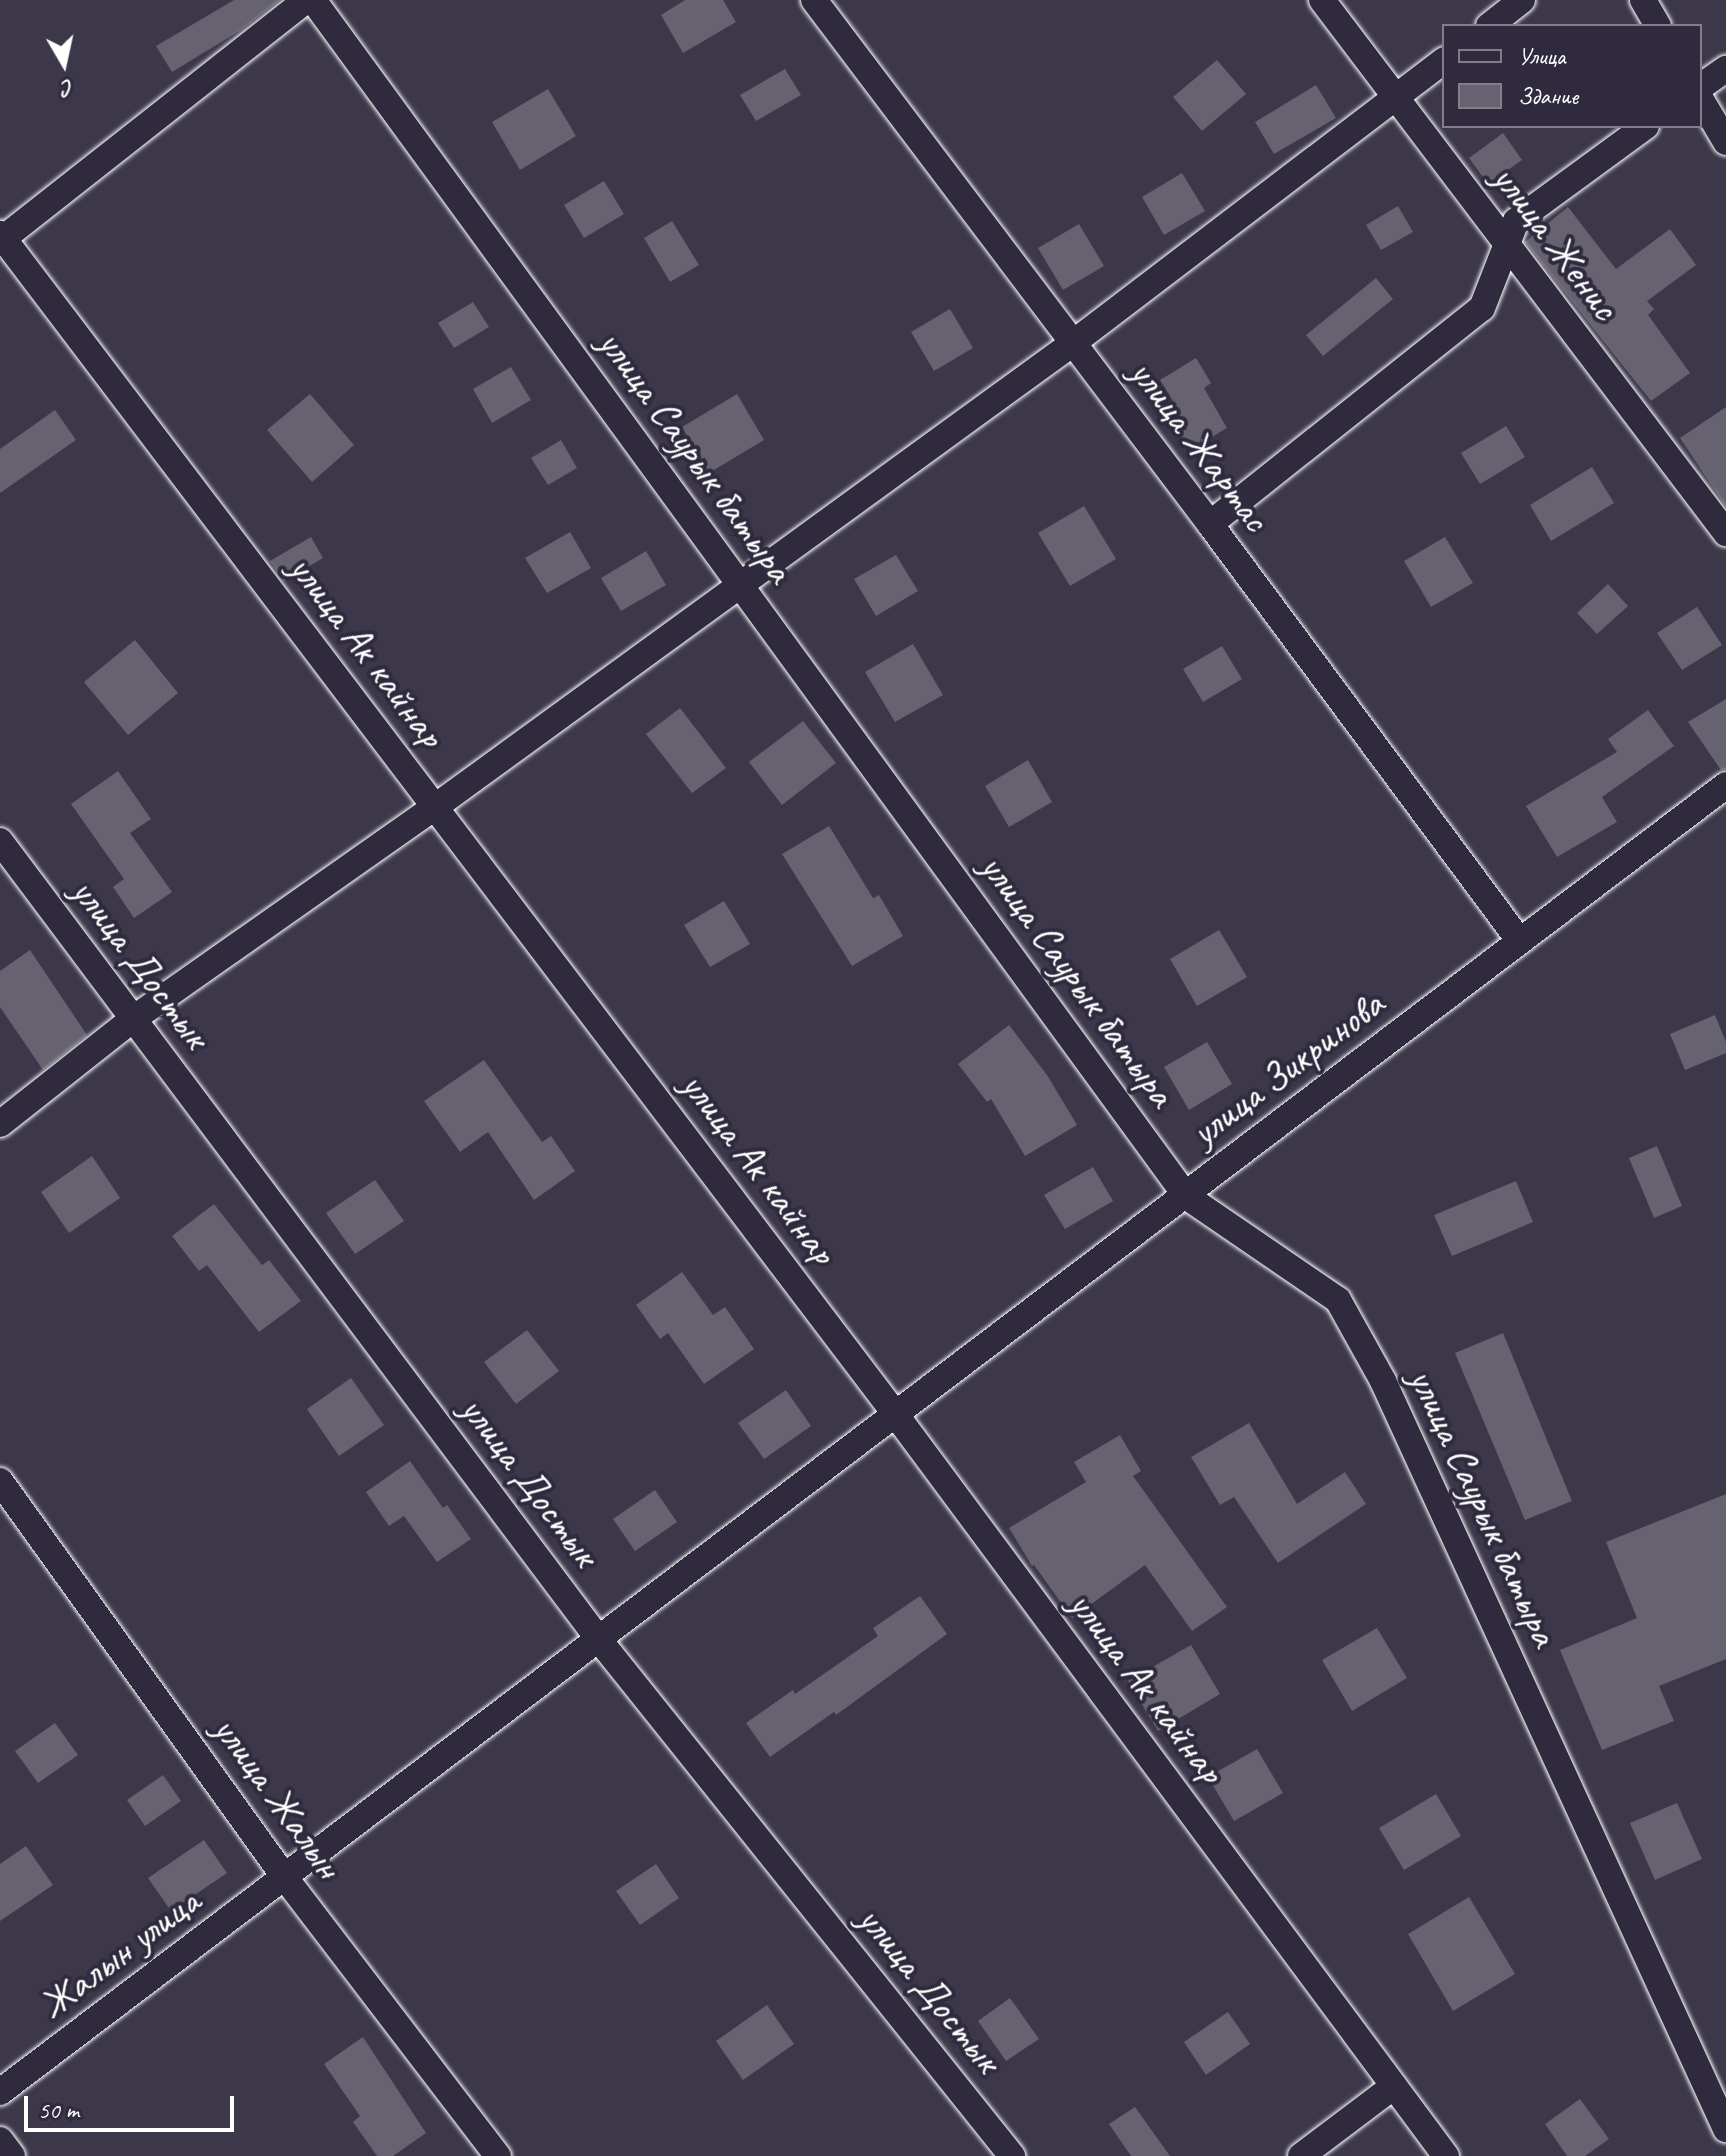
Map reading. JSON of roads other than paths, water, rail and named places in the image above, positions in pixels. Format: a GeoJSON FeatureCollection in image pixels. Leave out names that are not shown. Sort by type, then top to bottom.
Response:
{"type":"FeatureCollection","features":[{"type":"Feature","properties":{"kind":"street"},"geometry":{"type":"LineString","coordinates":[[1,238],[306,0]]}},
{"type":"Feature","properties":{"kind":"street","name":"улица Саурык батыра"},"geometry":{"type":"LineString","coordinates":[[313,0],[1186,1196],[1338,1300],[1383,1381],[1726,2129]]}},
{"type":"Feature","properties":{"kind":"street","name":"улица Жартас"},"geometry":{"type":"LineString","coordinates":[[814,0],[1519,940]]}},
{"type":"Feature","properties":{"kind":"street","name":"улица Женис"},"geometry":{"type":"LineString","coordinates":[[1322,0],[1726,533]]}},
{"type":"Feature","properties":{"kind":"street"},"geometry":{"type":"LineString","coordinates":[[1492,24],[1522,0]]}},
{"type":"Feature","properties":{"kind":"street"},"geometry":{"type":"LineString","coordinates":[[1643,0],[1657,24]]}},
{"type":"Feature","properties":{"kind":"street"},"geometry":{"type":"LineString","coordinates":[[0,1124],[133,1019],[435,807],[1073,343],[1442,62]]}},
{"type":"Feature","properties":{"kind":"street"},"geometry":{"type":"LineString","coordinates":[[1702,86],[1726,69]]}},
{"type":"Feature","properties":{"kind":"street"},"geometry":{"type":"LineString","coordinates":[[1702,101],[1726,142]]}},
{"type":"Feature","properties":{"kind":"street"},"geometry":{"type":"LineString","coordinates":[[1210,524],[1482,308],[1516,221],[1643,128]]}},
{"type":"Feature","properties":{"kind":"street","name":"улица Ак кайнар"},"geometry":{"type":"LineString","coordinates":[[1,238],[896,1415],[1446,2156]]}},
{"type":"Feature","properties":{"kind":"street","name":"улица Зикринова"},"geometry":{"type":"LineString","coordinates":[[600,1641],[1726,785]]}},
{"type":"Feature","properties":{"kind":"street","name":"улица Достык"},"geometry":{"type":"LineString","coordinates":[[0,841],[600,1641],[1012,2156]]}},
{"type":"Feature","properties":{"kind":"street","name":"улица Жалын"},"geometry":{"type":"LineString","coordinates":[[0,1481],[286,1879],[498,2156]]}},
{"type":"Feature","properties":{"kind":"street","name":"Жалын улица"},"geometry":{"type":"LineString","coordinates":[[0,2092],[600,1641]]}},
{"type":"Feature","properties":{"kind":"street"},"geometry":{"type":"LineString","coordinates":[[1301,2156],[1394,2086]]}},
{"type":"Feature","properties":{"kind":"street"},"geometry":{"type":"LineString","coordinates":[[0,2140],[12,2156]]}}]}
